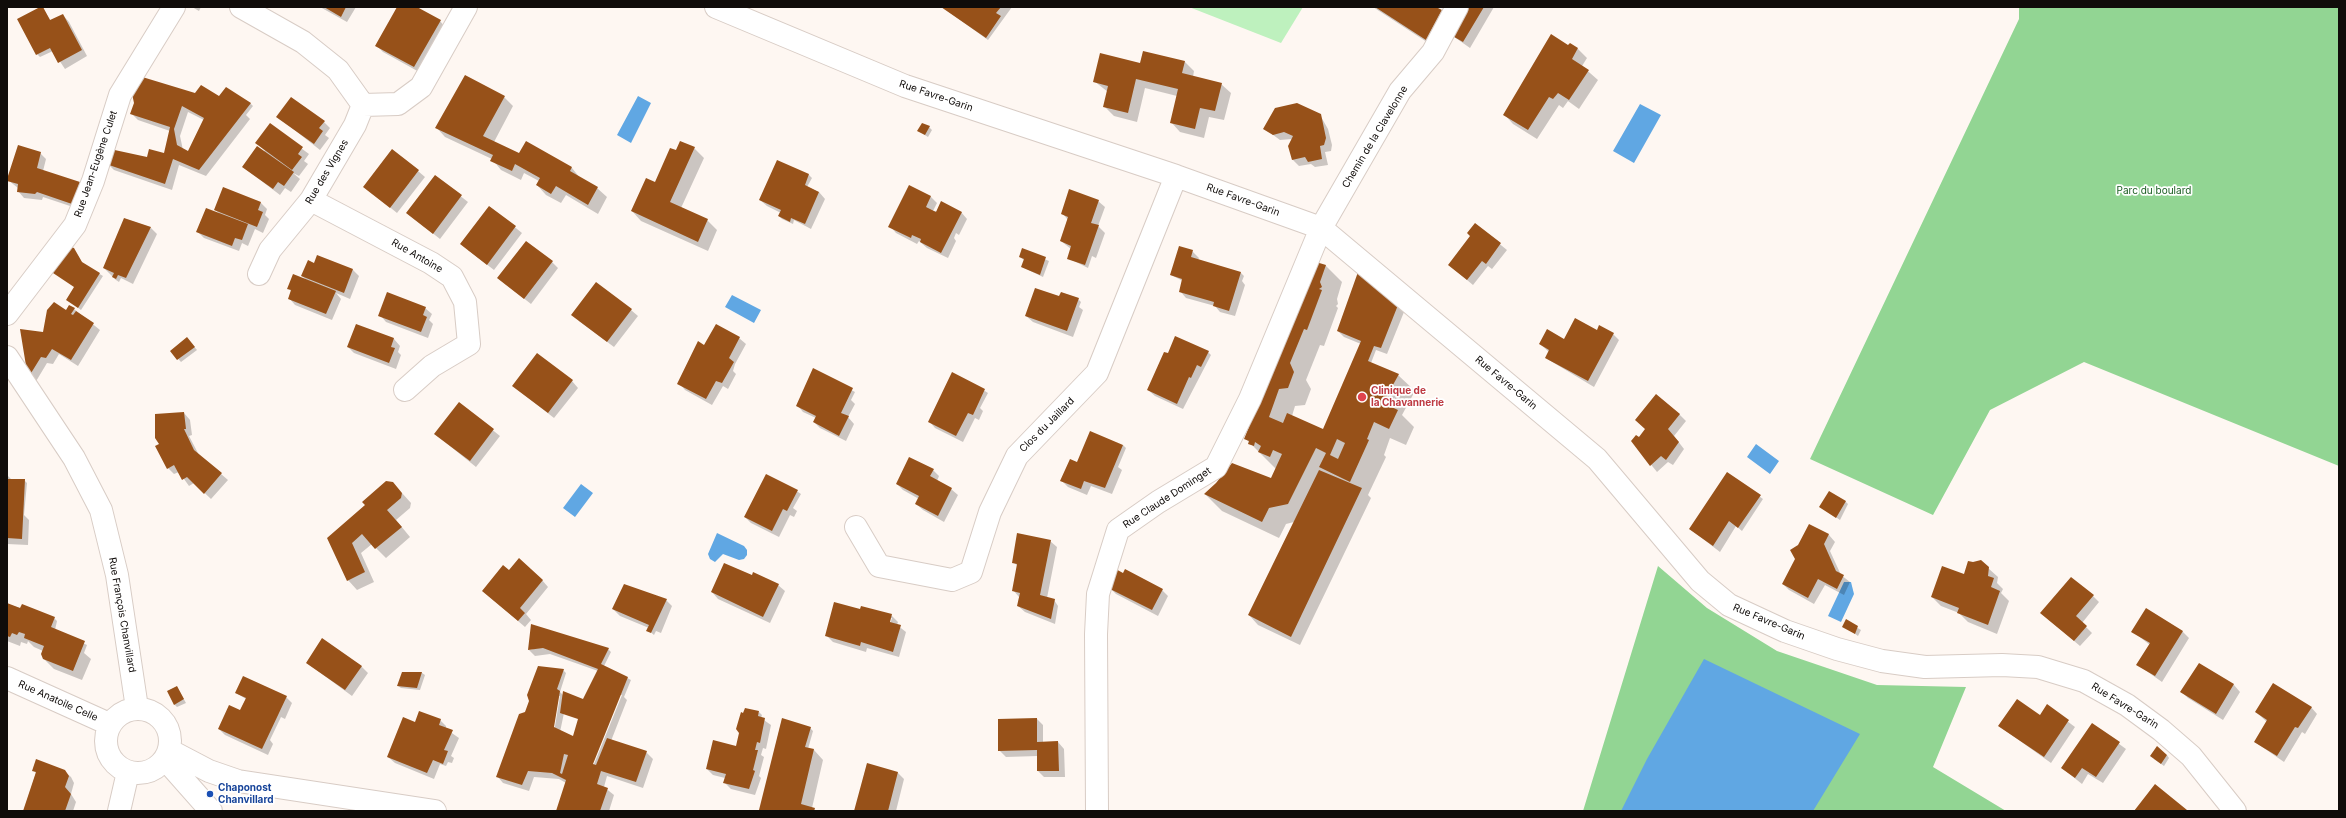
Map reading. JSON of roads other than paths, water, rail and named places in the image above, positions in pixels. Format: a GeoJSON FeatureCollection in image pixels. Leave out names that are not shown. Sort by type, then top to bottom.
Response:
{"type":"FeatureCollection","features":[{"type":"Feature","properties":{"kind":"street","name":"Rue Jean-Eugène Culet"},"geometry":{"type":"LineString","coordinates":[[7,314],[75,225],[93,181],[120,95],[174,7]]}},
{"type":"Feature","properties":{"kind":"street"},"geometry":{"type":"LineString","coordinates":[[242,7],[309,46],[338,70],[362,105],[398,104],[421,87],[466,7]]}},
{"type":"Feature","properties":{"kind":"street","name":"Rue Favre-Garin"},"geometry":{"type":"LineString","coordinates":[[716,7],[905,86],[1176,176],[1321,228],[1597,459],[1700,581],[1729,606],[1793,634],[1836,649],[1882,662],[1925,667],[2002,665],[2038,667],[2084,681],[2127,706],[2162,730],[2191,756],[2235,811]]}},
{"type":"Feature","properties":{"kind":"street","name":"Chemin de la Clavelonne"},"geometry":{"type":"LineString","coordinates":[[1321,228],[1400,91],[1433,52],[1457,7]]}},
{"type":"Feature","properties":{"kind":"street","name":"Rue des Vignes"},"geometry":{"type":"LineString","coordinates":[[259,274],[270,250],[312,200],[355,124],[362,105]]}},
{"type":"Feature","properties":{"kind":"street","name":"Clos du Jaillard"},"geometry":{"type":"LineString","coordinates":[[856,527],[878,566],[952,580],[971,572],[990,512],[1017,456],[1097,373],[1176,176]]}},
{"type":"Feature","properties":{"kind":"street","name":"Rue Antoine"},"geometry":{"type":"LineString","coordinates":[[312,200],[431,263],[452,277],[465,302],[469,344],[432,366],[405,390]]}},
{"type":"Feature","properties":{"kind":"street","name":"Rue Claude Dominget"},"geometry":{"type":"LineString","coordinates":[[1097,811],[1096,634],[1098,594],[1118,530],[1158,502],[1216,467],[1250,398],[1321,228]]}},
{"type":"Feature","properties":{"kind":"street","name":"Rue François Chanvillard"},"geometry":{"type":"LineString","coordinates":[[7,357],[74,458],[100,510],[117,575],[137,708]]}},
{"type":"Feature","properties":{"kind":"street","name":"Rue Anatoile Celle"},"geometry":{"type":"LineString","coordinates":[[7,678],[109,724]]}},
{"type":"Feature","properties":{"kind":"street"},"geometry":{"type":"LineString","coordinates":[[137,708],[151,711],[163,719],[170,732],[167,755],[155,769],[142,773],[128,772],[116,765],[107,753],[105,738],[109,724],[116,716],[126,710],[137,708]]}},
{"type":"Feature","properties":{"kind":"street"},"geometry":{"type":"LineString","coordinates":[[167,755],[211,811]]}},
{"type":"Feature","properties":{"kind":"street"},"geometry":{"type":"LineString","coordinates":[[167,755],[238,782],[435,811]]}},
{"type":"Feature","properties":{"kind":"street"},"geometry":{"type":"LineString","coordinates":[[119,811],[128,772]]}},
{"type":"Feature","properties":{"kind":"water"},"geometry":{"type":"Polygon","coordinates":[[[638,96],[651,103],[631,143],[617,135],[638,96]]]}},
{"type":"Feature","properties":{"kind":"water"},"geometry":{"type":"Polygon","coordinates":[[[1640,104],[1661,115],[1634,163],[1613,151],[1640,104]]]}},
{"type":"Feature","properties":{"kind":"water"},"geometry":{"type":"Polygon","coordinates":[[[732,295],[761,310],[754,323],[725,307],[732,295]]]}},
{"type":"Feature","properties":{"kind":"water"},"geometry":{"type":"Polygon","coordinates":[[[1756,444],[1779,461],[1770,474],[1747,457],[1756,444]]]}},
{"type":"Feature","properties":{"kind":"water"},"geometry":{"type":"Polygon","coordinates":[[[581,484],[593,493],[575,517],[563,508],[581,484]]]}},
{"type":"Feature","properties":{"kind":"water"},"geometry":{"type":"Polygon","coordinates":[[[717,533],[744,546],[747,550],[747,555],[744,559],[739,560],[723,554],[715,562],[710,559],[708,554],[717,533]]]}},
{"type":"Feature","properties":{"kind":"water"},"geometry":{"type":"Polygon","coordinates":[[[1844,582],[1851,582],[1854,594],[1841,622],[1828,616],[1844,582]]]}},
{"type":"Feature","properties":{"kind":"water"},"geometry":{"type":"Polygon","coordinates":[[[1704,659],[1860,734],[1813,811],[1621,811],[1647,759],[1704,659]]]}},
{"type":"Feature","properties":{"kind":"place","name":"Clinique de la Chavannerie"},"geometry":{"type":"Point","coordinates":[1362,397]}},
{"type":"Feature","properties":{"kind":"place","name":"Chaponost Chanvillard"},"geometry":{"type":"Point","coordinates":[210,794]}},
{"type":"Feature","properties":{"kind":"park label","name":"Parc du boulard"},"geometry":{"type":"Point","coordinates":[2154,191]}}]}
